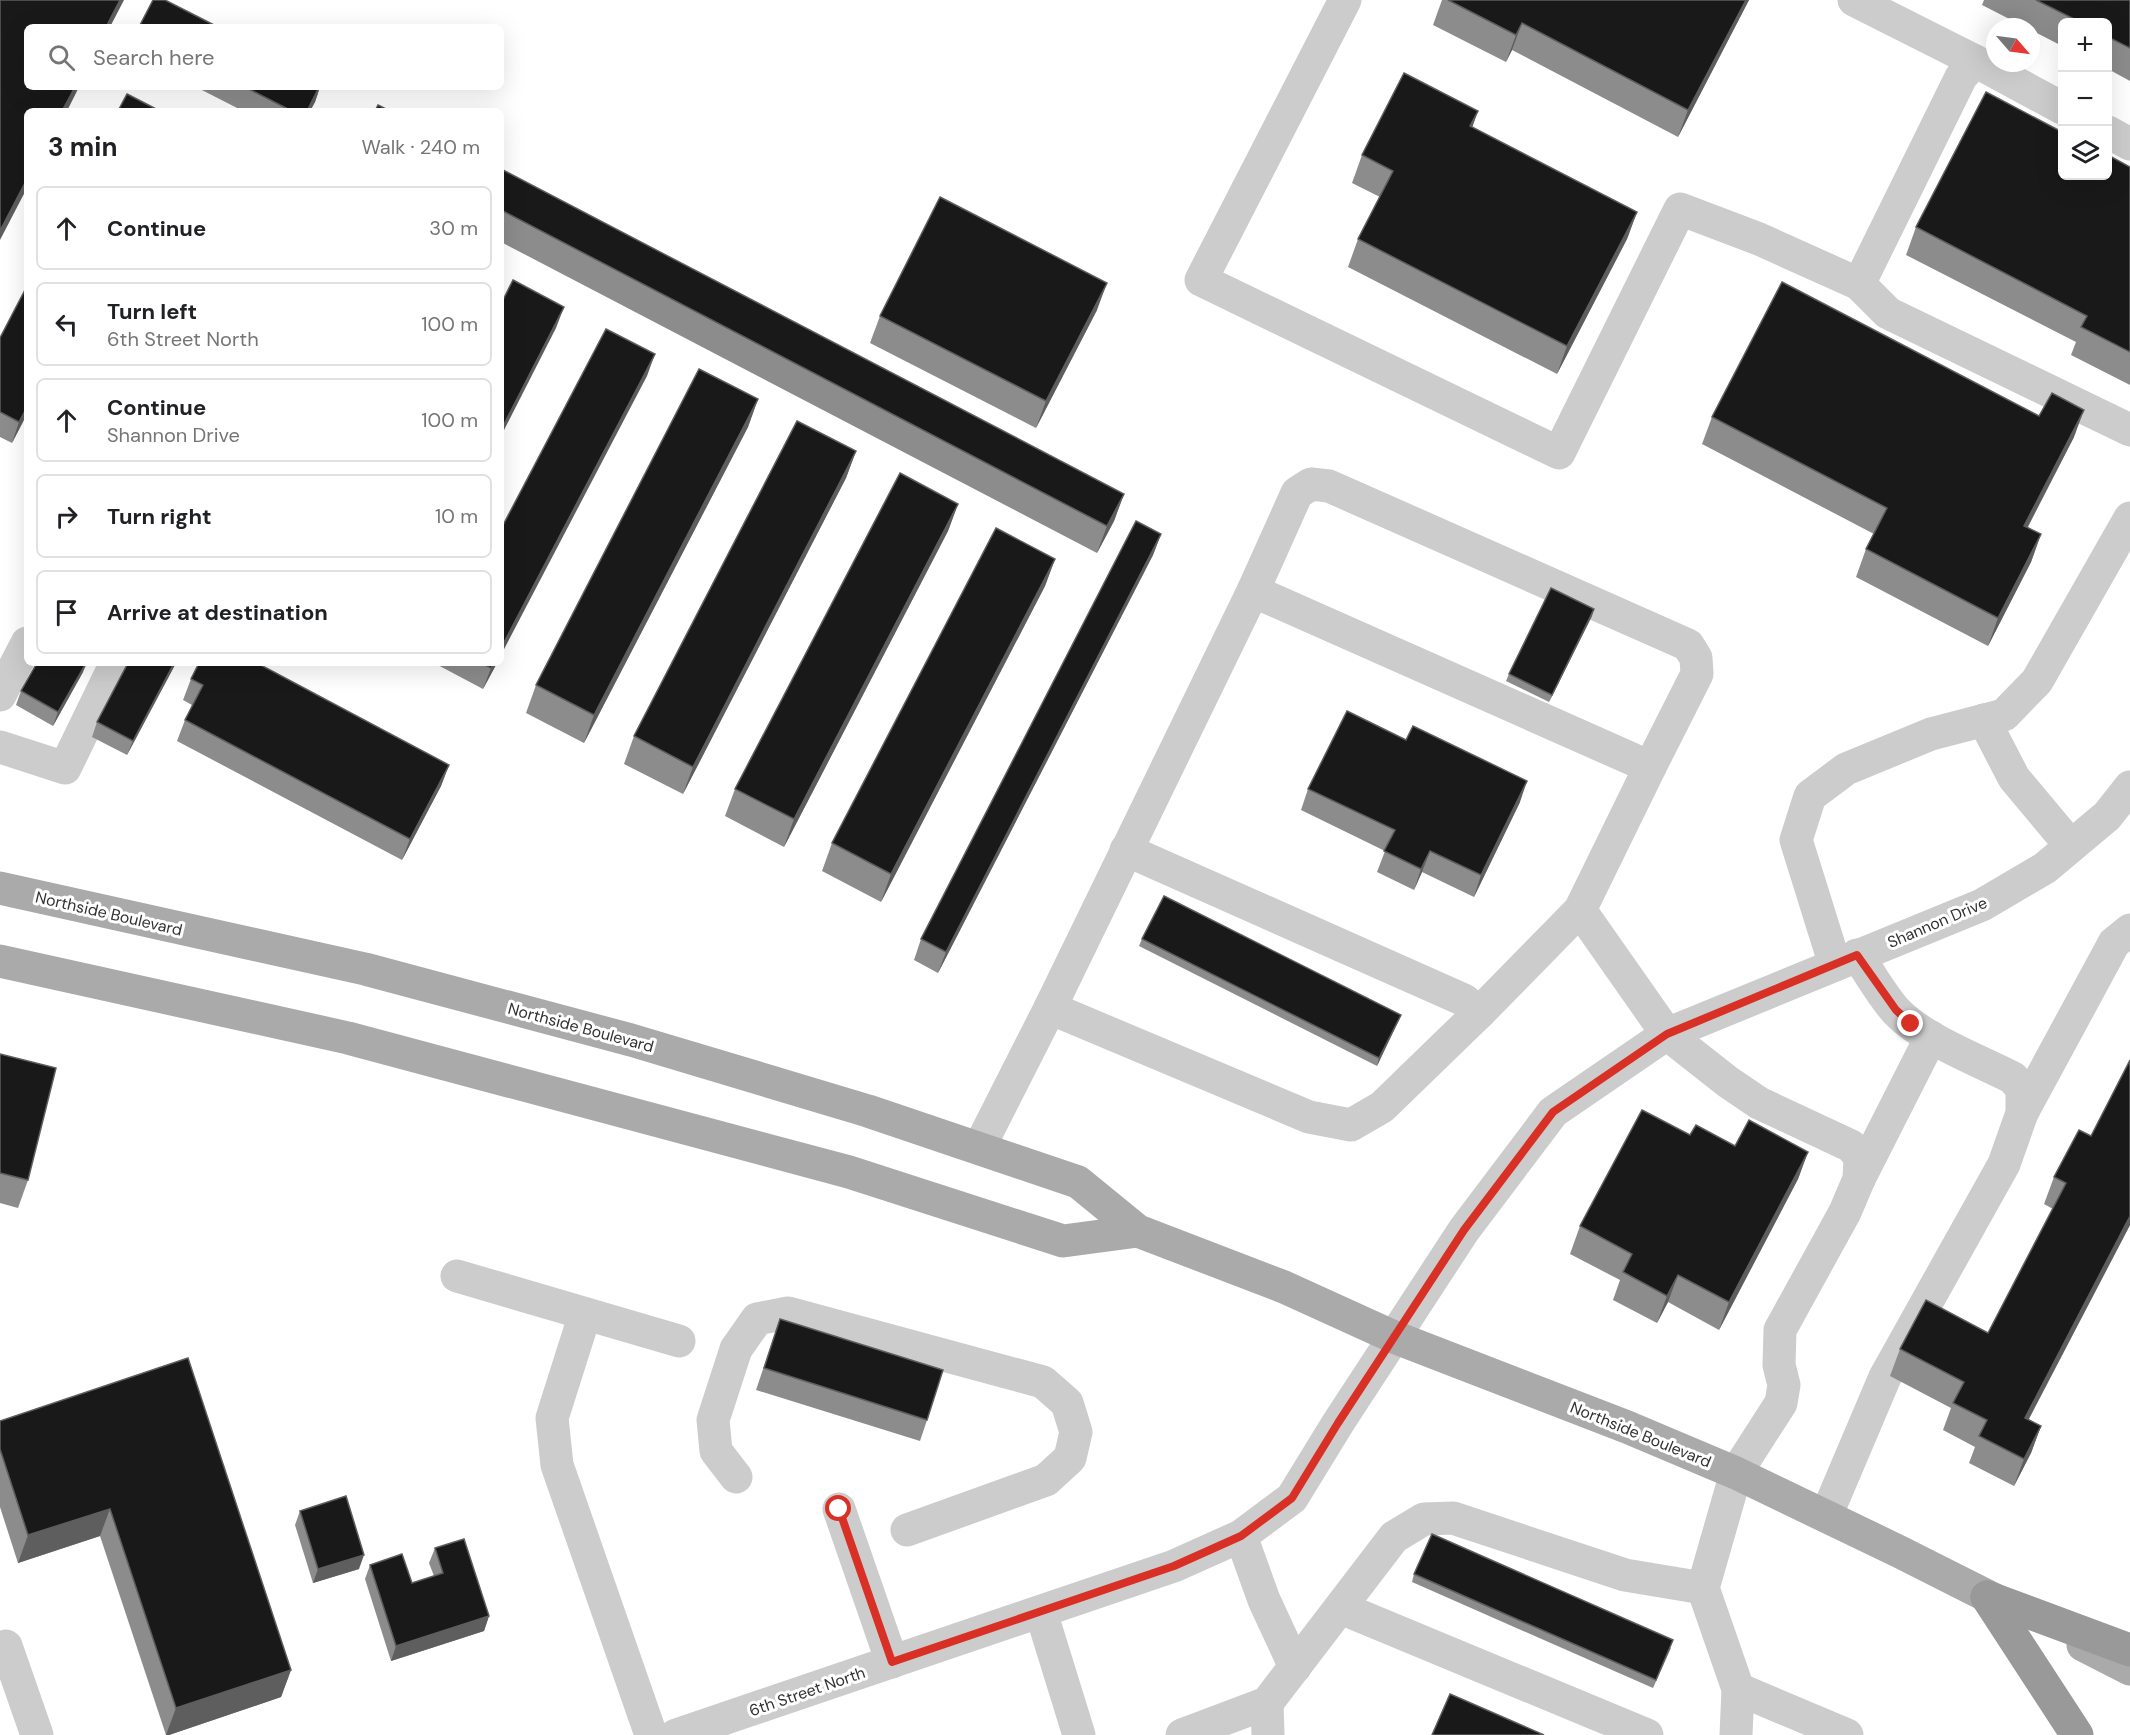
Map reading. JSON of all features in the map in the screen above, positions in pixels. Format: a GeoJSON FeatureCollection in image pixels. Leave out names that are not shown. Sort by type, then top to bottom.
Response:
{"type":"FeatureCollection","features":[{"type":"Feature","properties":{"kind":"highway"},"geometry":{"type":"LineString","coordinates":[[1987,1596],[2130,1650]]}},
{"type":"Feature","properties":{"kind":"highway"},"geometry":{"type":"LineString","coordinates":[[1987,1596],[2077,1735]]}},
{"type":"Feature","properties":{"kind":"main road","name":"Northside Boulevard"},"geometry":{"type":"LineString","coordinates":[[0,888],[400,979],[631,1040],[868,1111],[1078,1182],[1138,1231],[1284,1287],[1394,1337],[1627,1427],[1736,1473],[2130,1669]]}},
{"type":"Feature","properties":{"kind":"main road","name":"Northside Boulevard"},"geometry":{"type":"LineString","coordinates":[[0,961],[371,1044],[849,1172],[1063,1241],[1138,1231]]}},
{"type":"Feature","properties":{"kind":"street"},"geometry":{"type":"LineString","coordinates":[[1345,0],[1201,280],[1559,453],[1680,209],[1759,239],[1859,284],[1888,313],[2130,430]]}},
{"type":"Feature","properties":{"kind":"street"},"geometry":{"type":"LineString","coordinates":[[1854,0],[2058,106]]}},
{"type":"Feature","properties":{"kind":"street"},"geometry":{"type":"LineString","coordinates":[[1859,284],[1961,77],[1975,61]]}},
{"type":"Feature","properties":{"kind":"street"},"geometry":{"type":"LineString","coordinates":[[2112,134],[2130,144]]}},
{"type":"Feature","properties":{"kind":"street"},"geometry":{"type":"LineString","coordinates":[[980,1148],[1253,591],[1297,493],[1311,484],[1329,486],[1688,645],[1695,658],[1697,674],[1580,910],[1382,1107],[1351,1125],[1309,1117],[1050,1008]]}},
{"type":"Feature","properties":{"kind":"street"},"geometry":{"type":"LineString","coordinates":[[2022,1113],[2022,1089],[2013,1078],[1911,1024],[1846,960],[1796,840],[1810,796],[1846,769],[1931,734],[2004,715],[2037,681],[2130,518]]}},
{"type":"Feature","properties":{"kind":"street"},"geometry":{"type":"LineString","coordinates":[[1253,591],[1650,767]]}},
{"type":"Feature","properties":{"kind":"street"},"geometry":{"type":"LineString","coordinates":[[0,695],[24,649]]}},
{"type":"Feature","properties":{"kind":"street"},"geometry":{"type":"LineString","coordinates":[[0,747],[65,768],[115,666]]}},
{"type":"Feature","properties":{"kind":"street"},"geometry":{"type":"LineString","coordinates":[[1984,720],[2014,778],[2071,846]]}},
{"type":"Feature","properties":{"kind":"street","name":"Shannon Drive"},"geometry":{"type":"LineString","coordinates":[[1394,1337],[1464,1230],[1553,1112],[1667,1034],[1982,905],[2045,868],[2107,816],[2130,787]]}},
{"type":"Feature","properties":{"kind":"street"},"geometry":{"type":"LineString","coordinates":[[1126,850],[1464,1000],[1479,1013]]}},
{"type":"Feature","properties":{"kind":"street"},"geometry":{"type":"LineString","coordinates":[[1580,910],[1667,1034],[1728,1082],[1759,1103],[1851,1146],[1860,1157],[1859,1179]]}},
{"type":"Feature","properties":{"kind":"street"},"geometry":{"type":"LineString","coordinates":[[1826,1516],[1885,1377],[2004,1164],[2022,1113],[2114,943],[2130,930]]}},
{"type":"Feature","properties":{"kind":"street"},"geometry":{"type":"LineString","coordinates":[[1737,1735],[1738,1689],[1703,1588],[1736,1473],[1780,1403],[1784,1385],[1779,1365],[1780,1330],[1845,1212],[1859,1179],[1931,1036]]}},
{"type":"Feature","properties":{"kind":"street"},"geometry":{"type":"LineString","coordinates":[[457,1276],[680,1341]]}},
{"type":"Feature","properties":{"kind":"street"},"geometry":{"type":"LineString","coordinates":[[736,1477],[716,1451],[713,1420],[736,1349],[757,1319],[788,1313],[1032,1379],[1043,1382],[1067,1403],[1076,1432],[1070,1458],[1046,1480],[907,1530]]}},
{"type":"Feature","properties":{"kind":"street"},"geometry":{"type":"LineString","coordinates":[[585,1314],[552,1418],[557,1465],[651,1735]]}},
{"type":"Feature","properties":{"kind":"street","name":"6th Street North"},"geometry":{"type":"LineString","coordinates":[[676,1735],[1174,1566],[1241,1536],[1292,1498],[1394,1337]]}},
{"type":"Feature","properties":{"kind":"street"},"geometry":{"type":"LineString","coordinates":[[839,1509],[892,1662]]}},
{"type":"Feature","properties":{"kind":"street"},"geometry":{"type":"LineString","coordinates":[[1182,1735],[1268,1719],[1295,1667],[1394,1537],[1424,1519],[1453,1518],[1625,1575],[1703,1588]]}},
{"type":"Feature","properties":{"kind":"street"},"geometry":{"type":"LineString","coordinates":[[1241,1536],[1264,1600],[1295,1667]]}},
{"type":"Feature","properties":{"kind":"street"},"geometry":{"type":"LineString","coordinates":[[1341,1608],[1647,1735]]}},
{"type":"Feature","properties":{"kind":"street"},"geometry":{"type":"LineString","coordinates":[[1041,1612],[1079,1735]]}},
{"type":"Feature","properties":{"kind":"street"},"geometry":{"type":"LineString","coordinates":[[6,1646],[37,1735]]}},
{"type":"Feature","properties":{"kind":"street"},"geometry":{"type":"LineString","coordinates":[[1738,1689],[1847,1735]]}},
{"type":"Feature","properties":{"kind":"building"},"geometry":{"type":"Polygon","coordinates":[[[0,0],[120,0],[108,24],[24,24],[24,90],[73,90],[64,108],[24,108],[24,185],[0,231],[0,0]]]}},
{"type":"Feature","properties":{"kind":"building"},"geometry":{"type":"Polygon","coordinates":[[[153,0],[165,0],[212,24],[141,24],[153,0]]]}},
{"type":"Feature","properties":{"kind":"building"},"geometry":{"type":"Polygon","coordinates":[[[1448,0],[1746,0],[1688,110],[1522,23],[1516,35],[1448,0]]]}},
{"type":"Feature","properties":{"kind":"building"},"geometry":{"type":"Polygon","coordinates":[[[2036,0],[2130,0],[2130,48],[2112,39],[2112,18],[2072,18],[2036,0]]]}},
{"type":"Feature","properties":{"kind":"building"},"geometry":{"type":"Polygon","coordinates":[[[1404,73],[1478,111],[1470,126],[1637,212],[1567,346],[1358,239],[1393,171],[1362,155],[1404,73]]]}},
{"type":"Feature","properties":{"kind":"building"},"geometry":{"type":"Polygon","coordinates":[[[251,90],[318,90],[308,108],[286,108],[251,90]]]}},
{"type":"Feature","properties":{"kind":"building"},"geometry":{"type":"Polygon","coordinates":[[[1986,92],[2058,130],[2058,180],[2112,180],[2112,157],[2130,167],[2130,352],[2081,327],[2087,316],[1916,227],[1986,92]]]}},
{"type":"Feature","properties":{"kind":"building"},"geometry":{"type":"Polygon","coordinates":[[[127,94],[154,108],[120,108],[127,94]]]}},
{"type":"Feature","properties":{"kind":"building"},"geometry":{"type":"Polygon","coordinates":[[[504,171],[1124,494],[1107,526],[504,212],[504,171]]]}},
{"type":"Feature","properties":{"kind":"building"},"geometry":{"type":"Polygon","coordinates":[[[940,197],[1107,283],[1046,401],[880,316],[940,197]]]}},
{"type":"Feature","properties":{"kind":"building"},"geometry":{"type":"Polygon","coordinates":[[[513,280],[564,307],[504,424],[504,298],[513,280]]]}},
{"type":"Feature","properties":{"kind":"building"},"geometry":{"type":"Polygon","coordinates":[[[1782,282],[2039,416],[2052,393],[2084,410],[2024,526],[2041,534],[1998,618],[1866,549],[1887,508],[1712,417],[1782,282]]]}},
{"type":"Feature","properties":{"kind":"building"},"geometry":{"type":"Polygon","coordinates":[[[24,292],[24,413],[19,422],[0,412],[0,338],[24,292]]]}},
{"type":"Feature","properties":{"kind":"building"},"geometry":{"type":"Polygon","coordinates":[[[606,329],[655,354],[504,642],[504,523],[606,329]]]}},
{"type":"Feature","properties":{"kind":"building"},"geometry":{"type":"Polygon","coordinates":[[[699,369],[758,399],[594,715],[536,685],[699,369]]]}},
{"type":"Feature","properties":{"kind":"building"},"geometry":{"type":"Polygon","coordinates":[[[797,421],[856,451],[693,767],[634,736],[797,421]]]}},
{"type":"Feature","properties":{"kind":"building"},"geometry":{"type":"Polygon","coordinates":[[[900,473],[958,504],[794,819],[735,789],[900,473]]]}},
{"type":"Feature","properties":{"kind":"building"},"geometry":{"type":"Polygon","coordinates":[[[1136,521],[1161,534],[946,952],[921,939],[1136,521]]]}},
{"type":"Feature","properties":{"kind":"building"},"geometry":{"type":"Polygon","coordinates":[[[996,528],[1055,559],[891,874],[832,843],[996,528]]]}},
{"type":"Feature","properties":{"kind":"building"},"geometry":{"type":"Polygon","coordinates":[[[1551,588],[1594,609],[1552,695],[1509,674],[1551,588]]]}},
{"type":"Feature","properties":{"kind":"building"},"geometry":{"type":"Polygon","coordinates":[[[35,666],[84,666],[58,712],[21,691],[35,666]]]}},
{"type":"Feature","properties":{"kind":"building"},"geometry":{"type":"Polygon","coordinates":[[[126,666],[172,666],[133,741],[97,722],[126,666]]]}},
{"type":"Feature","properties":{"kind":"building"},"geometry":{"type":"Polygon","coordinates":[[[198,666],[263,666],[449,765],[410,839],[185,720],[203,685],[191,679],[198,666]]]}},
{"type":"Feature","properties":{"kind":"building"},"geometry":{"type":"Polygon","coordinates":[[[1347,711],[1406,740],[1413,726],[1527,781],[1481,875],[1430,851],[1421,869],[1384,851],[1395,830],[1308,789],[1347,711]]]}},
{"type":"Feature","properties":{"kind":"building"},"geometry":{"type":"Polygon","coordinates":[[[1164,896],[1401,1015],[1379,1058],[1142,939],[1164,896]]]}},
{"type":"Feature","properties":{"kind":"building"},"geometry":{"type":"Polygon","coordinates":[[[0,1054],[56,1068],[28,1180],[0,1173],[0,1054]]]}},
{"type":"Feature","properties":{"kind":"building"},"geometry":{"type":"Polygon","coordinates":[[[2130,1060],[2130,1216],[2025,1418],[2041,1426],[2024,1459],[1979,1436],[1987,1420],[1953,1403],[1964,1382],[1900,1349],[1926,1300],[1988,1333],[2066,1183],[2054,1177],[2079,1130],[2091,1136],[2130,1060]]]}},
{"type":"Feature","properties":{"kind":"building"},"geometry":{"type":"Polygon","coordinates":[[[1642,1110],[1690,1135],[1696,1125],[1735,1146],[1749,1120],[1808,1152],[1729,1302],[1678,1275],[1667,1296],[1623,1272],[1632,1254],[1580,1226],[1642,1110]]]}},
{"type":"Feature","properties":{"kind":"building"},"geometry":{"type":"Polygon","coordinates":[[[780,1319],[943,1370],[927,1420],[764,1368],[780,1319]]]}},
{"type":"Feature","properties":{"kind":"building"},"geometry":{"type":"Polygon","coordinates":[[[188,1358],[291,1670],[176,1708],[110,1509],[28,1535],[0,1449],[0,1421],[188,1358]]]}},
{"type":"Feature","properties":{"kind":"building"},"geometry":{"type":"Polygon","coordinates":[[[346,1496],[364,1555],[318,1569],[300,1511],[346,1496]]]}},
{"type":"Feature","properties":{"kind":"building"},"geometry":{"type":"Polygon","coordinates":[[[1432,1534],[1673,1640],[1656,1680],[1414,1574],[1432,1534]]]}},
{"type":"Feature","properties":{"kind":"building"},"geometry":{"type":"Polygon","coordinates":[[[464,1539],[489,1616],[396,1646],[370,1565],[402,1554],[412,1583],[443,1573],[435,1548],[464,1539]]]}},
{"type":"Feature","properties":{"kind":"building"},"geometry":{"type":"Polygon","coordinates":[[[1450,1694],[1544,1735],[1432,1735],[1450,1694]]]}},
{"type":"Feature","properties":{"kind":"route"},"geometry":{"type":"LineString","coordinates":[[839,1509],[892,1662],[1174,1566],[1241,1536],[1292,1498],[1464,1230],[1553,1112],[1667,1034],[1857,955],[1896,1010],[1911,1024]]}}]}
